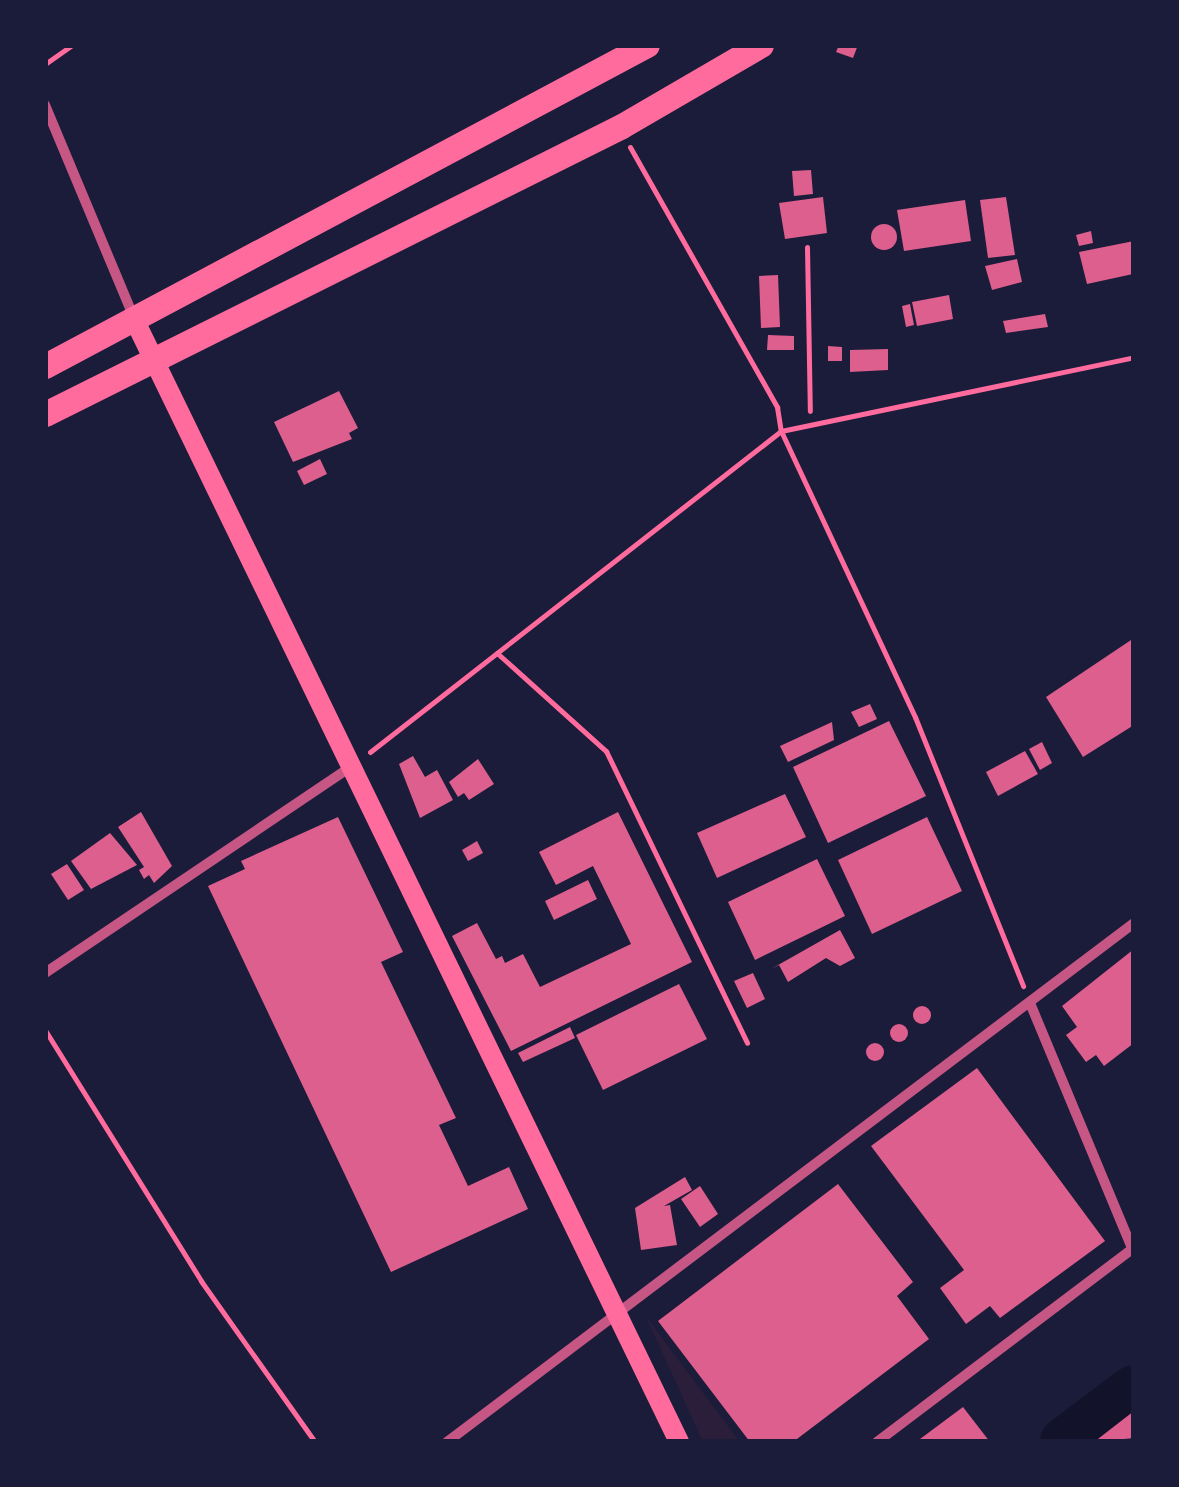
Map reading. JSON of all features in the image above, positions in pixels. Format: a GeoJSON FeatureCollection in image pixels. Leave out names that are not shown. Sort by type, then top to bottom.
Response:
{"type":"FeatureCollection","features":[{"type":"Feature","properties":{"kind":"main road"},"geometry":{"type":"LineString","coordinates":[[45,366],[648,45]]}},
{"type":"Feature","properties":{"kind":"main road"},"geometry":{"type":"LineString","coordinates":[[45,414],[620,127],[760,45]]}},
{"type":"Feature","properties":{"kind":"main road"},"geometry":{"type":"LineString","coordinates":[[135,321],[679,1442]]}},
{"type":"Feature","properties":{"kind":"street"},"geometry":{"type":"LineString","coordinates":[[45,105],[135,321]]}},
{"type":"Feature","properties":{"kind":"street"},"geometry":{"type":"LineString","coordinates":[[45,973],[349,768]]}},
{"type":"Feature","properties":{"kind":"street"},"geometry":{"type":"LineString","coordinates":[[447,1442],[1134,923]]}},
{"type":"Feature","properties":{"kind":"street"},"geometry":{"type":"LineString","coordinates":[[878,1442],[1133,1251],[1030,1003]]}},
{"type":"Feature","properties":{"kind":"path"},"geometry":{"type":"LineString","coordinates":[[45,64],[72,45]]}},
{"type":"Feature","properties":{"kind":"path"},"geometry":{"type":"LineString","coordinates":[[620,127],[777,407],[781,430],[915,717],[1030,1003]]}},
{"type":"Feature","properties":{"kind":"path"},"geometry":{"type":"LineString","coordinates":[[807,247],[810,411]]}},
{"type":"Feature","properties":{"kind":"path"},"geometry":{"type":"LineString","coordinates":[[349,768],[781,430],[1134,357]]}},
{"type":"Feature","properties":{"kind":"path"},"geometry":{"type":"LineString","coordinates":[[497,653],[606,751],[747,1042]]}},
{"type":"Feature","properties":{"kind":"path"},"geometry":{"type":"LineString","coordinates":[[45,1030],[200,1282],[316,1442]]}},
{"type":"Feature","properties":{"kind":"shaded area"},"geometry":{"type":"Polygon","coordinates":[[[645,1315],[740,1442],[703,1442],[645,1315]]]}},
{"type":"Feature","properties":{"kind":"building"},"geometry":{"type":"Polygon","coordinates":[[[839,45],[858,45],[853,58],[836,52],[839,45]]]}},
{"type":"Feature","properties":{"kind":"building"},"geometry":{"type":"Polygon","coordinates":[[[811,170],[813,194],[794,196],[792,171],[811,170]]]}},
{"type":"Feature","properties":{"kind":"building"},"geometry":{"type":"Polygon","coordinates":[[[823,197],[827,233],[785,239],[779,203],[823,197]]]}},
{"type":"Feature","properties":{"kind":"building"},"geometry":{"type":"Polygon","coordinates":[[[1006,197],[1015,255],[988,258],[980,200],[1006,197]]]}},
{"type":"Feature","properties":{"kind":"building"},"geometry":{"type":"Polygon","coordinates":[[[965,200],[971,241],[904,251],[897,210],[965,200]]]}},
{"type":"Feature","properties":{"kind":"building"},"geometry":{"type":"Polygon","coordinates":[[[884,224],[893,228],[897,237],[893,246],[884,250],[875,246],[871,237],[875,228],[884,224]]]}},
{"type":"Feature","properties":{"kind":"building"},"geometry":{"type":"Polygon","coordinates":[[[1091,231],[1093,243],[1079,246],[1076,235],[1091,231]]]}},
{"type":"Feature","properties":{"kind":"building"},"geometry":{"type":"Polygon","coordinates":[[[1134,241],[1133,274],[1087,284],[1079,252],[1134,241]]]}},
{"type":"Feature","properties":{"kind":"building"},"geometry":{"type":"Polygon","coordinates":[[[1017,259],[1022,282],[992,290],[985,266],[1017,259]]]}},
{"type":"Feature","properties":{"kind":"building"},"geometry":{"type":"Polygon","coordinates":[[[778,275],[780,327],[761,328],[759,276],[778,275]]]}},
{"type":"Feature","properties":{"kind":"building"},"geometry":{"type":"Polygon","coordinates":[[[949,295],[953,319],[917,326],[912,302],[949,295]]]}},
{"type":"Feature","properties":{"kind":"building"},"geometry":{"type":"Polygon","coordinates":[[[910,304],[914,325],[906,327],[902,306],[910,304]]]}},
{"type":"Feature","properties":{"kind":"building"},"geometry":{"type":"Polygon","coordinates":[[[1045,314],[1048,327],[1006,333],[1003,321],[1045,314]]]}},
{"type":"Feature","properties":{"kind":"building"},"geometry":{"type":"Polygon","coordinates":[[[768,335],[794,336],[794,350],[767,350],[768,335]]]}},
{"type":"Feature","properties":{"kind":"building"},"geometry":{"type":"Polygon","coordinates":[[[828,346],[842,347],[842,361],[828,361],[828,346]]]}},
{"type":"Feature","properties":{"kind":"building"},"geometry":{"type":"Polygon","coordinates":[[[888,349],[888,370],[850,372],[850,350],[888,349]]]}},
{"type":"Feature","properties":{"kind":"building"},"geometry":{"type":"Polygon","coordinates":[[[339,391],[358,428],[349,433],[352,439],[293,462],[274,422],[339,391]]]}},
{"type":"Feature","properties":{"kind":"building"},"geometry":{"type":"Polygon","coordinates":[[[320,459],[327,474],[304,485],[297,471],[320,459]]]}},
{"type":"Feature","properties":{"kind":"building"},"geometry":{"type":"Polygon","coordinates":[[[1134,638],[1134,725],[1083,757],[1046,697],[1134,638]]]}},
{"type":"Feature","properties":{"kind":"building"},"geometry":{"type":"Polygon","coordinates":[[[870,704],[877,719],[859,727],[851,712],[870,704]]]}},
{"type":"Feature","properties":{"kind":"building"},"geometry":{"type":"Polygon","coordinates":[[[889,721],[926,796],[828,843],[793,767],[889,721]]]}},
{"type":"Feature","properties":{"kind":"building"},"geometry":{"type":"Polygon","coordinates":[[[832,722],[834,740],[788,762],[780,746],[832,722]]]}},
{"type":"Feature","properties":{"kind":"building"},"geometry":{"type":"Polygon","coordinates":[[[1042,742],[1052,763],[1040,770],[1029,749],[1042,742]]]}},
{"type":"Feature","properties":{"kind":"building"},"geometry":{"type":"Polygon","coordinates":[[[1025,751],[1038,774],[998,796],[986,772],[1025,751]]]}},
{"type":"Feature","properties":{"kind":"building"},"geometry":{"type":"Polygon","coordinates":[[[413,756],[425,777],[437,770],[453,800],[420,818],[399,764],[413,756]]]}},
{"type":"Feature","properties":{"kind":"building"},"geometry":{"type":"Polygon","coordinates":[[[478,759],[494,784],[469,800],[464,793],[458,797],[449,782],[478,759]]]}},
{"type":"Feature","properties":{"kind":"building"},"geometry":{"type":"Polygon","coordinates":[[[785,794],[806,837],[717,878],[697,833],[785,794]]]}},
{"type":"Feature","properties":{"kind":"building"},"geometry":{"type":"Polygon","coordinates":[[[141,812],[172,866],[154,883],[149,875],[144,879],[139,870],[144,867],[118,827],[141,812]]]}},
{"type":"Feature","properties":{"kind":"building"},"geometry":{"type":"Polygon","coordinates":[[[618,812],[692,962],[511,1051],[452,936],[477,923],[496,959],[502,956],[505,963],[523,954],[540,987],[631,944],[593,866],[556,885],[539,852],[618,812]]]}},
{"type":"Feature","properties":{"kind":"building"},"geometry":{"type":"Polygon","coordinates":[[[338,817],[403,952],[381,962],[456,1118],[439,1125],[468,1186],[509,1167],[528,1209],[391,1272],[208,886],[245,869],[241,861],[338,817]]]}},
{"type":"Feature","properties":{"kind":"building"},"geometry":{"type":"Polygon","coordinates":[[[927,817],[962,891],[872,934],[838,860],[927,817]]]}},
{"type":"Feature","properties":{"kind":"building"},"geometry":{"type":"Polygon","coordinates":[[[110,833],[137,865],[91,889],[71,861],[110,833]]]}},
{"type":"Feature","properties":{"kind":"building"},"geometry":{"type":"Polygon","coordinates":[[[477,841],[483,853],[468,861],[462,850],[477,841]]]}},
{"type":"Feature","properties":{"kind":"building"},"geometry":{"type":"Polygon","coordinates":[[[817,859],[845,916],[755,960],[728,902],[817,859]]]}},
{"type":"Feature","properties":{"kind":"building"},"geometry":{"type":"Polygon","coordinates":[[[67,864],[84,890],[68,900],[51,874],[67,864]]]}},
{"type":"Feature","properties":{"kind":"building"},"geometry":{"type":"Polygon","coordinates":[[[588,880],[597,899],[554,920],[545,901],[588,880]]]}},
{"type":"Feature","properties":{"kind":"building"},"geometry":{"type":"Polygon","coordinates":[[[840,930],[855,958],[840,966],[826,958],[788,982],[779,965],[771,969],[840,930]]]}},
{"type":"Feature","properties":{"kind":"building"},"geometry":{"type":"Polygon","coordinates":[[[1134,949],[1134,1043],[1104,1066],[1096,1055],[1086,1062],[1066,1035],[1077,1027],[1062,1006],[1134,949]]]}},
{"type":"Feature","properties":{"kind":"building"},"geometry":{"type":"Polygon","coordinates":[[[753,973],[765,999],[747,1008],[734,981],[753,973]]]}},
{"type":"Feature","properties":{"kind":"building"},"geometry":{"type":"Polygon","coordinates":[[[679,984],[707,1039],[603,1090],[576,1035],[679,984]]]}},
{"type":"Feature","properties":{"kind":"building"},"geometry":{"type":"Polygon","coordinates":[[[922,1006],[931,1015],[922,1024],[913,1015],[922,1006]]]}},
{"type":"Feature","properties":{"kind":"building"},"geometry":{"type":"Polygon","coordinates":[[[899,1024],[908,1033],[899,1042],[890,1033],[899,1024]]]}},
{"type":"Feature","properties":{"kind":"building"},"geometry":{"type":"Polygon","coordinates":[[[570,1027],[575,1038],[523,1062],[518,1053],[570,1027]]]}},
{"type":"Feature","properties":{"kind":"building"},"geometry":{"type":"Polygon","coordinates":[[[875,1043],[884,1052],[875,1061],[866,1052],[875,1043]]]}},
{"type":"Feature","properties":{"kind":"building"},"geometry":{"type":"Polygon","coordinates":[[[977,1068],[1105,1241],[1000,1318],[990,1306],[966,1324],[940,1288],[964,1270],[871,1146],[977,1068]]]}},
{"type":"Feature","properties":{"kind":"building"},"geometry":{"type":"Polygon","coordinates":[[[685,1177],[692,1190],[664,1206],[670,1205],[677,1245],[641,1250],[635,1208],[685,1177]]]}},
{"type":"Feature","properties":{"kind":"building"},"geometry":{"type":"Polygon","coordinates":[[[838,1184],[913,1282],[897,1296],[929,1339],[793,1442],[750,1442],[658,1321],[838,1184]]]}},
{"type":"Feature","properties":{"kind":"building"},"geometry":{"type":"Polygon","coordinates":[[[700,1186],[718,1214],[700,1227],[681,1199],[700,1186]]]}},
{"type":"Feature","properties":{"kind":"building"},"geometry":{"type":"Polygon","coordinates":[[[963,1407],[990,1442],[916,1442],[963,1407]]]}},
{"type":"Feature","properties":{"kind":"building"},"geometry":{"type":"Polygon","coordinates":[[[1134,1411],[1134,1438],[1094,1442],[1134,1411]]]}},
{"type":"Feature","properties":{"kind":"waterway"},"geometry":{"type":"LineString","coordinates":[[1065,1442],[1134,1390]]}}]}
